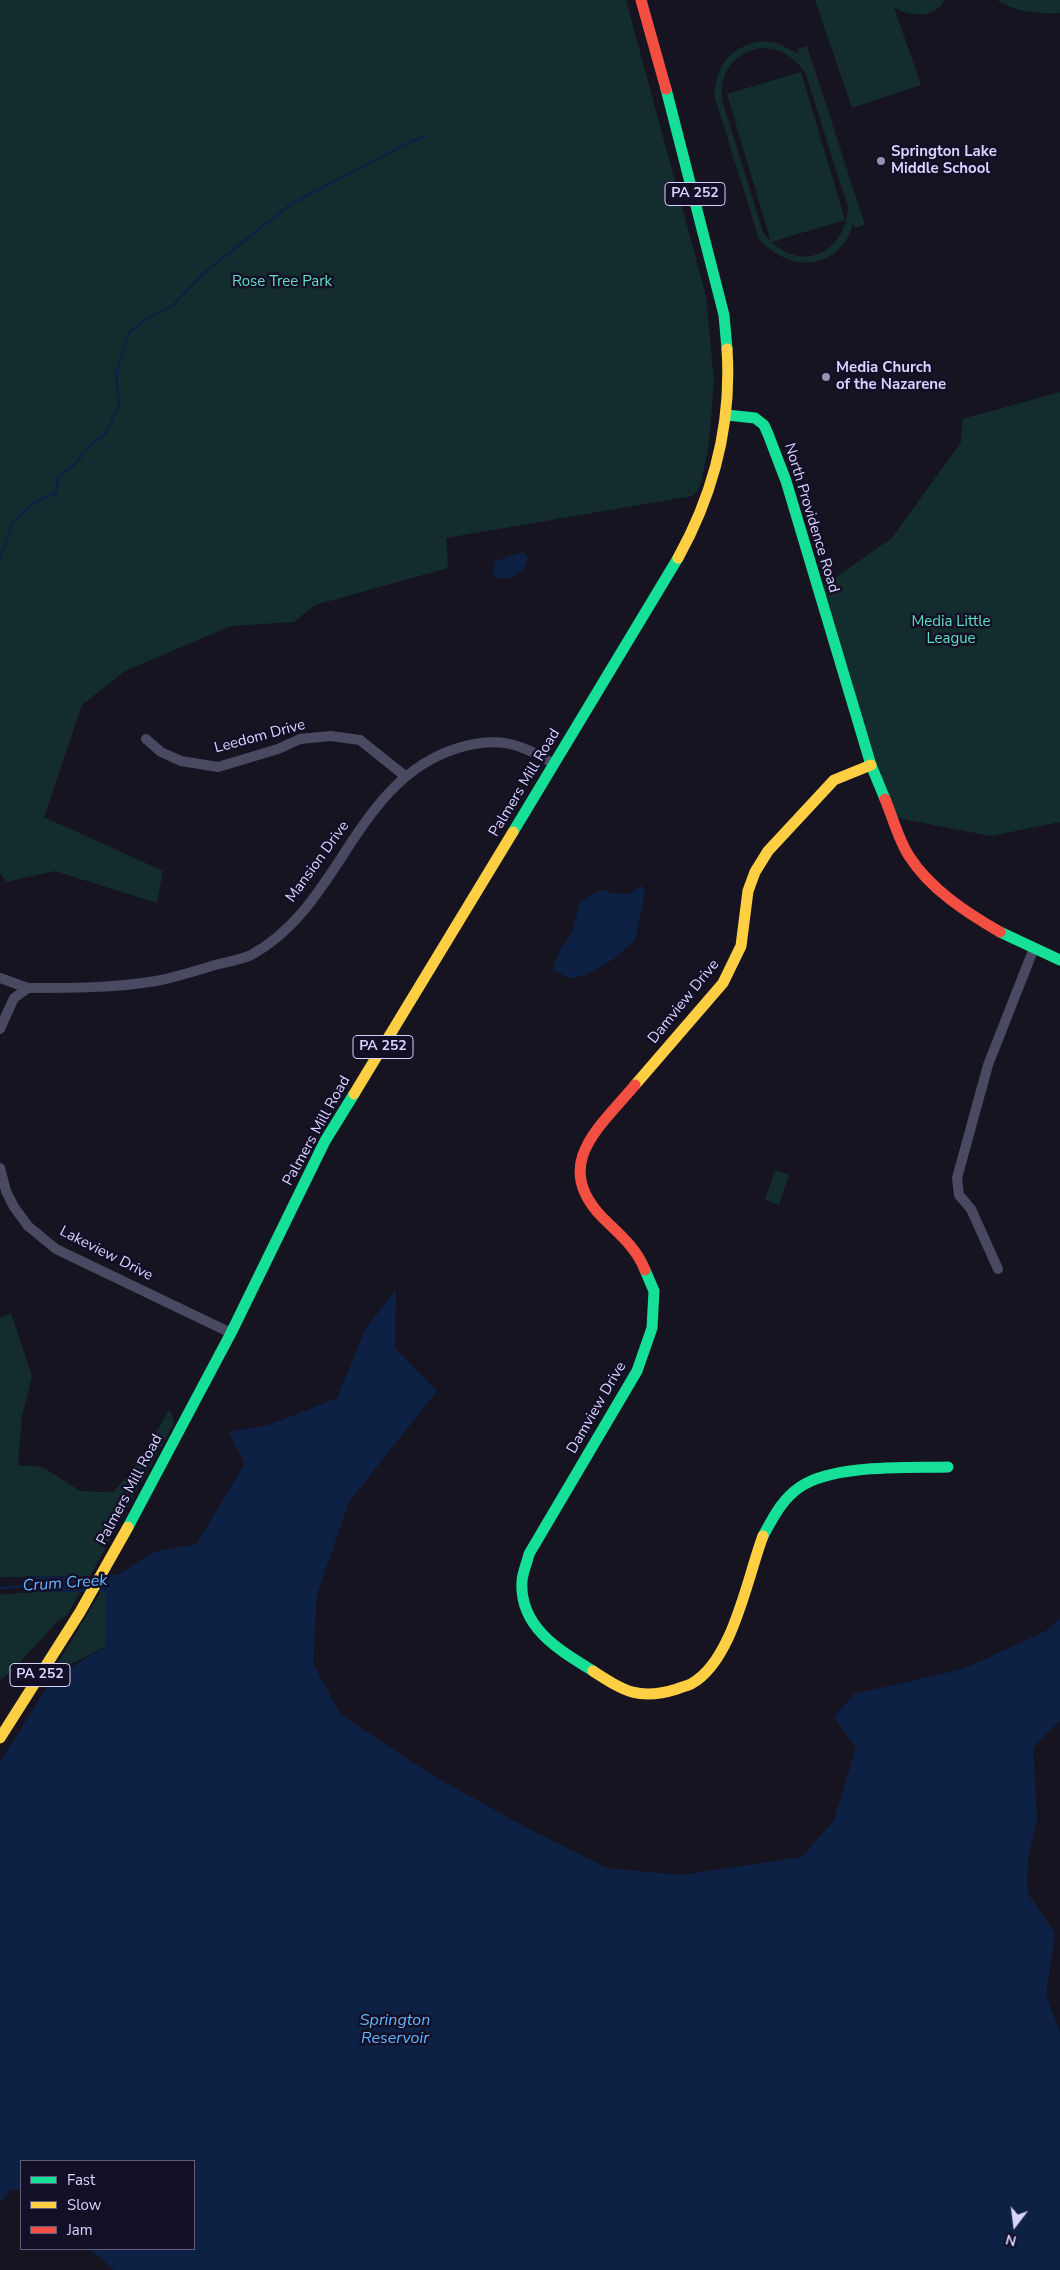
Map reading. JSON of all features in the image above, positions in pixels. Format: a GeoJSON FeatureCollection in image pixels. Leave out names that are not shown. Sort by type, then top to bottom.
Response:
{"type":"FeatureCollection","features":[{"type":"Feature","properties":{"kind":"main road","name":"PA 252"},"geometry":{"type":"LineString","coordinates":[[641,0],[719,289],[727,340],[727,415]]}},
{"type":"Feature","properties":{"kind":"main road","name":"Palmers Mill Road"},"geometry":{"type":"LineString","coordinates":[[0,1738],[80,1612],[111,1558],[232,1333],[325,1141],[683,551],[704,511],[712,489],[727,415]]}},
{"type":"Feature","properties":{"kind":"main road","name":"North Providence Road"},"geometry":{"type":"LineString","coordinates":[[727,415],[755,418],[764,425],[768,434],[786,481],[871,766],[908,855],[922,874],[967,913],[1003,934],[1060,960]]}},
{"type":"Feature","properties":{"kind":"main road","name":"Damview Drive"},"geometry":{"type":"LineString","coordinates":[[871,766],[834,780],[768,851],[755,872],[748,891],[741,946],[733,966],[723,982],[588,1140],[580,1162],[581,1184],[590,1204],[638,1253],[654,1291],[652,1328],[637,1371],[529,1554],[522,1583],[524,1599],[539,1632],[553,1645],[621,1689],[648,1696],[666,1694],[684,1688],[712,1667],[720,1656],[728,1639],[763,1539],[779,1507],[799,1487],[822,1475],[857,1471],[948,1468]]}},
{"type":"Feature","properties":{"kind":"street","name":"Leedom Drive"},"geometry":{"type":"LineString","coordinates":[[146,739],[161,752],[181,761],[218,767],[278,749],[300,739],[331,736],[360,740],[405,776]]}},
{"type":"Feature","properties":{"kind":"street","name":"Mansion Drive"},"geometry":{"type":"LineString","coordinates":[[28,988],[94,987],[156,981],[250,955],[284,931],[313,899],[379,801],[405,776],[441,753],[478,742],[499,741],[518,745],[554,764]]}},
{"type":"Feature","properties":{"kind":"street"},"geometry":{"type":"LineString","coordinates":[[998,1269],[971,1209],[959,1195],[957,1178],[988,1065],[1034,948]]}},
{"type":"Feature","properties":{"kind":"street"},"geometry":{"type":"LineString","coordinates":[[0,978],[28,988]]}},
{"type":"Feature","properties":{"kind":"street"},"geometry":{"type":"LineString","coordinates":[[0,1029],[14,998],[28,988]]}},
{"type":"Feature","properties":{"kind":"street","name":"Lakeview Drive"},"geometry":{"type":"LineString","coordinates":[[0,1168],[6,1191],[14,1207],[28,1226],[56,1249],[232,1333]]}},
{"type":"Feature","properties":{"kind":"green space","name":"Rose Tree Park"},"geometry":{"type":"Polygon","coordinates":[[[0,0],[626,0],[706,296],[714,382],[709,444],[701,482],[698,490],[692,496],[446,538],[448,568],[315,605],[294,622],[231,626],[125,671],[82,705],[44,817],[163,871],[157,903],[55,871],[6,882],[0,872],[0,0]]]}},
{"type":"Feature","properties":{"kind":"green space"},"geometry":{"type":"Polygon","coordinates":[[[815,0],[944,0],[935,11],[929,13],[906,13],[894,7],[921,85],[852,108],[815,0]]]}},
{"type":"Feature","properties":{"kind":"green space"},"geometry":{"type":"Polygon","coordinates":[[[997,0],[1060,0],[1060,13],[1027,11],[1011,7],[997,0]]]}},
{"type":"Feature","properties":{"kind":"green space"},"geometry":{"type":"Polygon","coordinates":[[[761,41],[777,43],[799,54],[797,49],[807,46],[865,225],[855,228],[853,224],[846,240],[837,251],[825,259],[812,262],[798,262],[784,258],[759,239],[714,95],[722,66],[733,53],[750,44],[761,41]],[[761,48],[743,54],[730,65],[723,81],[722,100],[763,232],[775,245],[789,253],[803,256],[816,255],[828,249],[838,238],[845,224],[848,207],[805,72],[791,57],[781,51],[761,48]]]}},
{"type":"Feature","properties":{"kind":"green space"},"geometry":{"type":"Polygon","coordinates":[[[801,72],[845,220],[771,242],[727,94],[801,72]]]}},
{"type":"Feature","properties":{"kind":"green space","name":"Media Little League"},"geometry":{"type":"Polygon","coordinates":[[[1060,392],[1060,822],[991,836],[892,817],[823,586],[892,538],[961,442],[962,419],[1060,392]]]}},
{"type":"Feature","properties":{"kind":"green space"},"geometry":{"type":"Polygon","coordinates":[[[775,1170],[789,1175],[779,1205],[765,1200],[775,1170]]]}},
{"type":"Feature","properties":{"kind":"green space"},"geometry":{"type":"Polygon","coordinates":[[[11,1313],[32,1376],[22,1416],[18,1465],[43,1467],[80,1491],[113,1492],[134,1468],[170,1409],[174,1423],[90,1576],[0,1577],[0,1318],[11,1313]]]}},
{"type":"Feature","properties":{"kind":"green space"},"geometry":{"type":"Polygon","coordinates":[[[27,1592],[80,1592],[67,1615],[57,1622],[10,1673],[0,1680],[0,1595],[27,1592]]]}},
{"type":"Feature","properties":{"kind":"green space"},"geometry":{"type":"Polygon","coordinates":[[[101,1592],[105,1592],[105,1647],[51,1674],[101,1592]]]}},
{"type":"Feature","properties":{"kind":"water"},"geometry":{"type":"Polygon","coordinates":[[[523,552],[528,558],[520,572],[506,578],[494,577],[495,561],[523,552]]]}},
{"type":"Feature","properties":{"kind":"water"},"geometry":{"type":"Polygon","coordinates":[[[641,885],[645,893],[635,940],[614,959],[584,976],[569,978],[553,970],[561,948],[572,932],[580,904],[590,895],[602,890],[614,894],[630,894],[641,885]]]}},
{"type":"Feature","properties":{"kind":"water","name":"Springton Reservoir"},"geometry":{"type":"Polygon","coordinates":[[[396,1290],[395,1348],[437,1391],[349,1502],[317,1594],[313,1663],[340,1714],[432,1775],[525,1827],[607,1868],[681,1875],[802,1857],[834,1820],[856,1748],[834,1717],[854,1694],[963,1669],[1046,1631],[1060,1618],[1060,1720],[1033,1748],[1037,1819],[1028,1857],[1027,1892],[1055,1933],[1046,1995],[1060,2033],[1060,2270],[114,2270],[91,2250],[195,2250],[195,2160],[20,2160],[20,2190],[11,2190],[0,2203],[0,1762],[46,1689],[57,1676],[105,1647],[105,1592],[27,1592],[26,1577],[118,1575],[154,1552],[196,1544],[245,1464],[229,1432],[269,1425],[337,1398],[366,1328],[396,1290]]]}},
{"type":"Feature","properties":{"kind":"waterway"},"geometry":{"type":"LineString","coordinates":[[0,558],[13,522],[35,502],[56,493],[58,476],[73,466],[90,446],[106,433],[119,406],[116,373],[129,332],[150,317],[172,306],[204,273],[291,204],[410,142],[426,136]]}},
{"type":"Feature","properties":{"kind":"waterway","name":"Crum Creek"},"geometry":{"type":"LineString","coordinates":[[0,1588],[29,1586]]}},
{"type":"Feature","properties":{"kind":"traffic: fast"},"geometry":{"type":"LineString","coordinates":[[666,89],[724,315],[727,349]]}},
{"type":"Feature","properties":{"kind":"traffic: fast"},"geometry":{"type":"LineString","coordinates":[[727,415],[755,418],[764,425],[768,434],[786,481],[871,765],[885,799]]}},
{"type":"Feature","properties":{"kind":"traffic: fast"},"geometry":{"type":"LineString","coordinates":[[513,832],[678,558]]}},
{"type":"Feature","properties":{"kind":"traffic: fast"},"geometry":{"type":"LineString","coordinates":[[1000,932],[1060,960]]}},
{"type":"Feature","properties":{"kind":"traffic: fast"},"geometry":{"type":"LineString","coordinates":[[128,1527],[231,1333],[325,1141],[354,1094]]}},
{"type":"Feature","properties":{"kind":"traffic: fast"},"geometry":{"type":"LineString","coordinates":[[593,1671],[567,1655],[534,1624],[527,1612],[523,1597],[522,1581],[529,1554],[637,1371],[652,1328],[654,1291],[645,1270]]}},
{"type":"Feature","properties":{"kind":"traffic: fast"},"geometry":{"type":"LineString","coordinates":[[763,1536],[778,1509],[788,1497],[800,1487],[814,1480],[831,1474],[871,1469],[948,1467]]}},
{"type":"Feature","properties":{"kind":"traffic: slow"},"geometry":{"type":"LineString","coordinates":[[678,558],[702,508],[718,457],[727,404],[727,349]]}},
{"type":"Feature","properties":{"kind":"traffic: slow"},"geometry":{"type":"LineString","coordinates":[[635,1085],[723,983],[741,946],[748,891],[755,872],[768,851],[834,780],[871,765]]}},
{"type":"Feature","properties":{"kind":"traffic: slow"},"geometry":{"type":"LineString","coordinates":[[354,1094],[513,832]]}},
{"type":"Feature","properties":{"kind":"traffic: slow"},"geometry":{"type":"LineString","coordinates":[[0,1738],[80,1612],[128,1527]]}},
{"type":"Feature","properties":{"kind":"traffic: slow"},"geometry":{"type":"LineString","coordinates":[[593,1671],[623,1689],[642,1694],[677,1689],[691,1684],[705,1673],[718,1657],[737,1617],[763,1536]]}},
{"type":"Feature","properties":{"kind":"traffic: jam"},"geometry":{"type":"LineString","coordinates":[[641,0],[666,89]]}},
{"type":"Feature","properties":{"kind":"traffic: jam"},"geometry":{"type":"LineString","coordinates":[[885,799],[902,843],[909,856],[927,879],[950,899],[1000,932]]}},
{"type":"Feature","properties":{"kind":"traffic: jam"},"geometry":{"type":"LineString","coordinates":[[635,1085],[596,1131],[586,1147],[581,1163],[581,1180],[587,1198],[637,1254],[645,1270]]}},
{"type":"Feature","properties":{"kind":"place","name":"Springton Lake Middle School"},"geometry":{"type":"Point","coordinates":[881,161]}},
{"type":"Feature","properties":{"kind":"place","name":"Media Church of the Nazarene"},"geometry":{"type":"Point","coordinates":[826,377]}}]}
